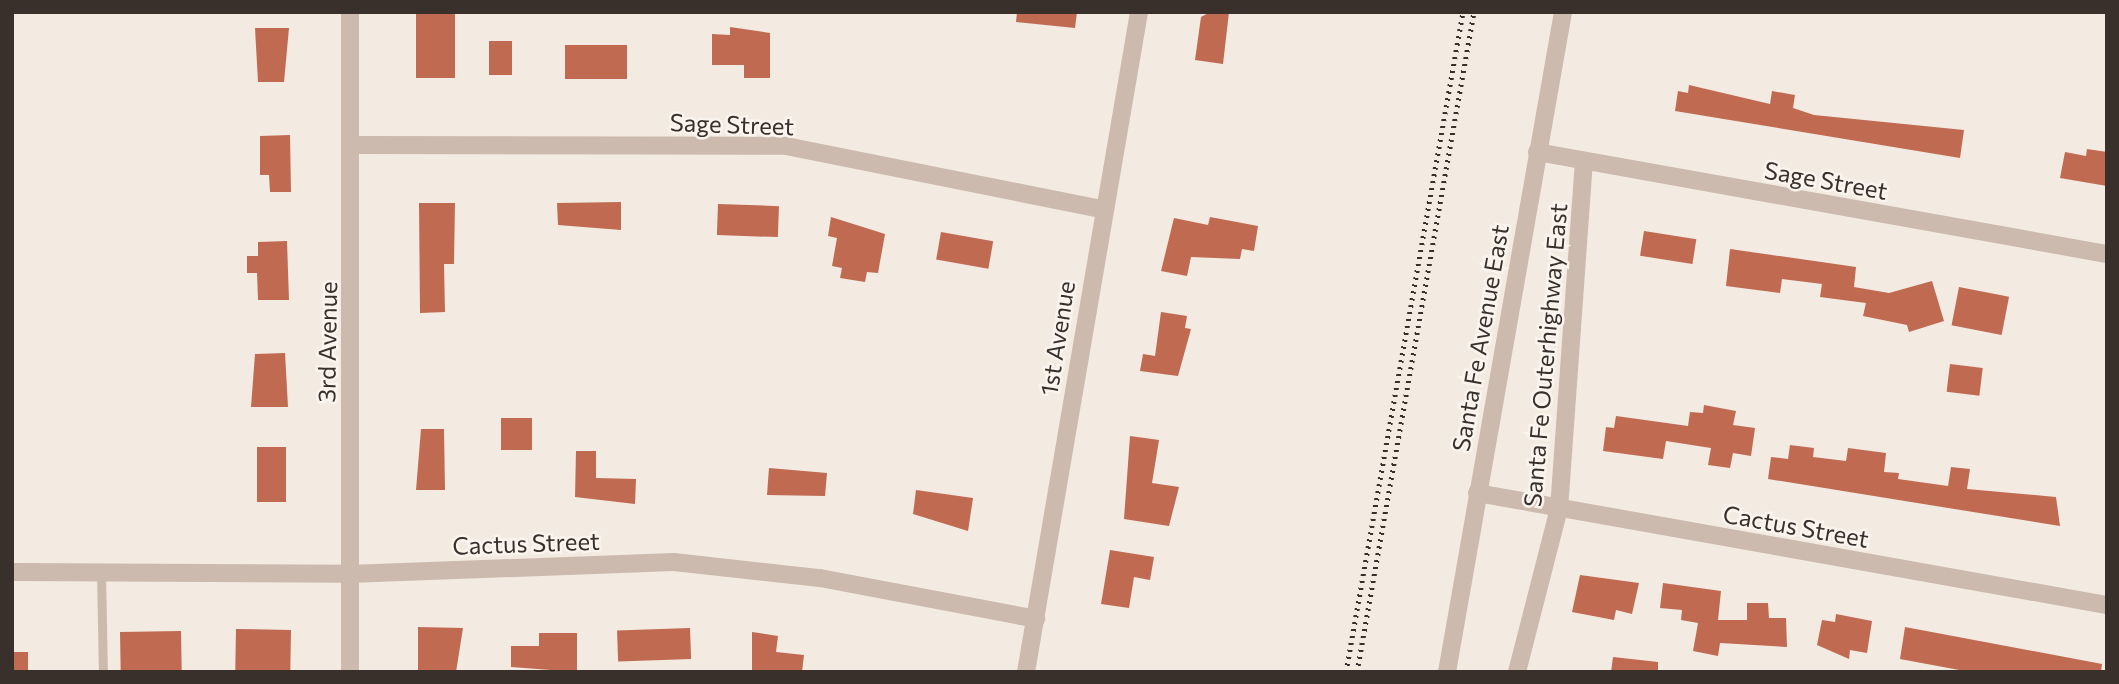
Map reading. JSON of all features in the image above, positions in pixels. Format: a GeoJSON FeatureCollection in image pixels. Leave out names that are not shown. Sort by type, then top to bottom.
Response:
{"type":"FeatureCollection","features":[{"type":"Feature","properties":{"kind":"street","name":"3rd Avenue"},"geometry":{"type":"LineString","coordinates":[[350,12],[354,145],[350,672]]}},
{"type":"Feature","properties":{"kind":"street","name":"1st Avenue"},"geometry":{"type":"LineString","coordinates":[[1026,672],[1102,209],[1139,12]]}},
{"type":"Feature","properties":{"kind":"street","name":"Santa Fe Avenue East"},"geometry":{"type":"LineString","coordinates":[[1447,672],[1563,12]]}},
{"type":"Feature","properties":{"kind":"street","name":"Sage Street"},"geometry":{"type":"LineString","coordinates":[[354,145],[786,146],[1102,209]]}},
{"type":"Feature","properties":{"kind":"street","name":"Sage Street"},"geometry":{"type":"LineString","coordinates":[[1537,152],[1584,163],[2107,254]]}},
{"type":"Feature","properties":{"kind":"street","name":"Santa Fe Outerhighway East"},"geometry":{"type":"LineString","coordinates":[[1517,672],[1559,509],[1584,163]]}},
{"type":"Feature","properties":{"kind":"street","name":"Cactus Street"},"geometry":{"type":"LineString","coordinates":[[1477,493],[2107,605]]}},
{"type":"Feature","properties":{"kind":"street","name":"Cactus Street"},"geometry":{"type":"LineString","coordinates":[[12,572],[349,574],[674,562],[820,578],[1036,619]]}},
{"type":"Feature","properties":{"kind":"lane"},"geometry":{"type":"LineString","coordinates":[[101,572],[103,672]]}},
{"type":"Feature","properties":{"kind":"building"},"geometry":{"type":"Polygon","coordinates":[[[416,12],[455,12],[455,78],[416,78],[416,12]]]}},
{"type":"Feature","properties":{"kind":"building"},"geometry":{"type":"Polygon","coordinates":[[[1017,12],[1077,12],[1075,28],[1016,22],[1017,12]]]}},
{"type":"Feature","properties":{"kind":"building"},"geometry":{"type":"Polygon","coordinates":[[[1210,12],[1229,12],[1223,64],[1195,60],[1201,17],[1210,12]]]}},
{"type":"Feature","properties":{"kind":"building"},"geometry":{"type":"Polygon","coordinates":[[[730,27],[770,33],[770,78],[744,78],[744,65],[712,65],[712,34],[730,35],[730,27]]]}},
{"type":"Feature","properties":{"kind":"building"},"geometry":{"type":"Polygon","coordinates":[[[255,28],[289,28],[284,82],[258,82],[255,28]]]}},
{"type":"Feature","properties":{"kind":"building"},"geometry":{"type":"Polygon","coordinates":[[[489,41],[512,41],[512,75],[489,75],[489,41]]]}},
{"type":"Feature","properties":{"kind":"building"},"geometry":{"type":"Polygon","coordinates":[[[565,45],[627,45],[627,79],[565,79],[565,45]]]}},
{"type":"Feature","properties":{"kind":"building"},"geometry":{"type":"Polygon","coordinates":[[[1689,85],[1770,104],[1772,91],[1795,95],[1793,108],[1814,115],[1964,130],[1960,158],[1675,111],[1678,91],[1688,93],[1689,85]]]}},
{"type":"Feature","properties":{"kind":"building"},"geometry":{"type":"Polygon","coordinates":[[[290,135],[291,192],[270,192],[269,175],[260,175],[260,136],[290,135]]]}},
{"type":"Feature","properties":{"kind":"building"},"geometry":{"type":"Polygon","coordinates":[[[2087,149],[2107,152],[2107,186],[2060,178],[2065,152],[2086,156],[2087,149]]]}},
{"type":"Feature","properties":{"kind":"building"},"geometry":{"type":"Polygon","coordinates":[[[621,202],[621,230],[558,225],[557,203],[621,202]]]}},
{"type":"Feature","properties":{"kind":"building"},"geometry":{"type":"Polygon","coordinates":[[[419,203],[455,203],[454,264],[444,264],[445,312],[420,313],[419,203]]]}},
{"type":"Feature","properties":{"kind":"building"},"geometry":{"type":"Polygon","coordinates":[[[718,204],[779,206],[778,237],[717,235],[718,204]]]}},
{"type":"Feature","properties":{"kind":"building"},"geometry":{"type":"Polygon","coordinates":[[[831,217],[885,234],[878,273],[867,272],[865,282],[840,278],[842,268],[832,266],[837,238],[828,236],[831,217]]]}},
{"type":"Feature","properties":{"kind":"building"},"geometry":{"type":"Polygon","coordinates":[[[1210,217],[1258,226],[1254,251],[1242,249],[1240,259],[1191,257],[1187,276],[1161,271],[1174,218],[1208,225],[1210,217]]]}},
{"type":"Feature","properties":{"kind":"building"},"geometry":{"type":"Polygon","coordinates":[[[1644,231],[1696,239],[1692,264],[1640,256],[1644,231]]]}},
{"type":"Feature","properties":{"kind":"building"},"geometry":{"type":"Polygon","coordinates":[[[941,232],[993,241],[988,269],[936,260],[941,232]]]}},
{"type":"Feature","properties":{"kind":"building"},"geometry":{"type":"Polygon","coordinates":[[[287,241],[289,300],[258,300],[257,273],[247,273],[247,256],[258,256],[258,242],[287,241]]]}},
{"type":"Feature","properties":{"kind":"building"},"geometry":{"type":"Polygon","coordinates":[[[1730,249],[1856,267],[1854,287],[1889,293],[1932,281],[1944,321],[1909,332],[1907,325],[1863,316],[1866,303],[1820,297],[1822,284],[1782,279],[1780,293],[1726,286],[1730,249]]]}},
{"type":"Feature","properties":{"kind":"building"},"geometry":{"type":"Polygon","coordinates":[[[1959,287],[2009,297],[2002,335],[1952,325],[1959,287]]]}},
{"type":"Feature","properties":{"kind":"building"},"geometry":{"type":"Polygon","coordinates":[[[1161,312],[1187,316],[1185,328],[1191,329],[1178,376],[1140,371],[1143,354],[1155,356],[1161,312]]]}},
{"type":"Feature","properties":{"kind":"building"},"geometry":{"type":"Polygon","coordinates":[[[285,353],[288,407],[251,407],[255,354],[285,353]]]}},
{"type":"Feature","properties":{"kind":"building"},"geometry":{"type":"Polygon","coordinates":[[[1950,364],[1983,368],[1979,396],[1947,392],[1950,364]]]}},
{"type":"Feature","properties":{"kind":"building"},"geometry":{"type":"Polygon","coordinates":[[[1704,405],[1736,411],[1733,425],[1755,428],[1751,456],[1733,453],[1730,468],[1708,465],[1711,448],[1666,441],[1663,459],[1603,451],[1606,427],[1614,428],[1616,416],[1688,426],[1690,412],[1703,413],[1704,405]]]}},
{"type":"Feature","properties":{"kind":"building"},"geometry":{"type":"Polygon","coordinates":[[[501,418],[532,418],[532,450],[501,450],[501,418]]]}},
{"type":"Feature","properties":{"kind":"building"},"geometry":{"type":"Polygon","coordinates":[[[421,429],[444,429],[445,490],[416,490],[421,429]]]}},
{"type":"Feature","properties":{"kind":"building"},"geometry":{"type":"Polygon","coordinates":[[[1130,436],[1159,440],[1152,483],[1179,487],[1169,526],[1124,519],[1130,436]]]}},
{"type":"Feature","properties":{"kind":"building"},"geometry":{"type":"Polygon","coordinates":[[[1790,445],[1814,448],[1813,457],[1846,461],[1848,448],[1886,453],[1884,472],[1899,473],[1898,479],[1948,486],[1951,467],[1970,469],[1967,489],[2056,497],[2060,526],[1768,479],[1771,457],[1788,459],[1790,445]]]}},
{"type":"Feature","properties":{"kind":"building"},"geometry":{"type":"Polygon","coordinates":[[[257,447],[286,447],[286,502],[257,502],[257,447]]]}},
{"type":"Feature","properties":{"kind":"building"},"geometry":{"type":"Polygon","coordinates":[[[576,451],[596,451],[596,478],[636,479],[635,504],[575,497],[576,451]]]}},
{"type":"Feature","properties":{"kind":"building"},"geometry":{"type":"Polygon","coordinates":[[[769,468],[827,473],[825,496],[767,495],[769,468]]]}},
{"type":"Feature","properties":{"kind":"building"},"geometry":{"type":"Polygon","coordinates":[[[916,490],[973,498],[968,531],[913,514],[916,490]]]}},
{"type":"Feature","properties":{"kind":"building"},"geometry":{"type":"Polygon","coordinates":[[[1110,550],[1154,557],[1150,580],[1134,577],[1129,608],[1101,604],[1110,550]]]}},
{"type":"Feature","properties":{"kind":"building"},"geometry":{"type":"Polygon","coordinates":[[[1580,575],[1639,583],[1632,614],[1616,610],[1614,620],[1572,612],[1580,575]]]}},
{"type":"Feature","properties":{"kind":"building"},"geometry":{"type":"Polygon","coordinates":[[[1663,583],[1721,591],[1718,620],[1747,620],[1747,603],[1768,603],[1769,618],[1786,618],[1787,647],[1720,643],[1718,656],[1693,651],[1698,623],[1681,620],[1682,610],[1660,608],[1663,583]]]}},
{"type":"Feature","properties":{"kind":"building"},"geometry":{"type":"Polygon","coordinates":[[[1836,614],[1872,621],[1867,653],[1850,650],[1849,659],[1817,645],[1822,620],[1835,622],[1836,614]]]}},
{"type":"Feature","properties":{"kind":"building"},"geometry":{"type":"Polygon","coordinates":[[[418,627],[463,628],[456,672],[418,672],[418,627]]]}},
{"type":"Feature","properties":{"kind":"building"},"geometry":{"type":"Polygon","coordinates":[[[1905,627],[2102,664],[2101,672],[1970,672],[1900,659],[1905,627]]]}},
{"type":"Feature","properties":{"kind":"building"},"geometry":{"type":"Polygon","coordinates":[[[690,628],[691,659],[618,662],[617,631],[690,628]]]}},
{"type":"Feature","properties":{"kind":"building"},"geometry":{"type":"Polygon","coordinates":[[[236,629],[291,630],[290,672],[235,672],[236,629]]]}},
{"type":"Feature","properties":{"kind":"building"},"geometry":{"type":"Polygon","coordinates":[[[181,631],[182,671],[121,672],[120,632],[181,631]]]}},
{"type":"Feature","properties":{"kind":"building"},"geometry":{"type":"Polygon","coordinates":[[[752,632],[778,636],[776,652],[804,655],[802,672],[752,672],[752,632]]]}},
{"type":"Feature","properties":{"kind":"building"},"geometry":{"type":"Polygon","coordinates":[[[539,633],[577,633],[577,672],[511,667],[511,646],[539,646],[539,633]]]}},
{"type":"Feature","properties":{"kind":"building"},"geometry":{"type":"Polygon","coordinates":[[[12,652],[28,652],[28,672],[12,672],[12,652]]]}},
{"type":"Feature","properties":{"kind":"building"},"geometry":{"type":"Polygon","coordinates":[[[1613,657],[1658,662],[1658,672],[1611,672],[1613,657]]]}},
{"type":"Feature","properties":{"kind":"railway"},"geometry":{"type":"LineString","coordinates":[[1346,672],[1463,12]]}},
{"type":"Feature","properties":{"kind":"railway"},"geometry":{"type":"LineString","coordinates":[[1357,672],[1474,12]]}}]}
